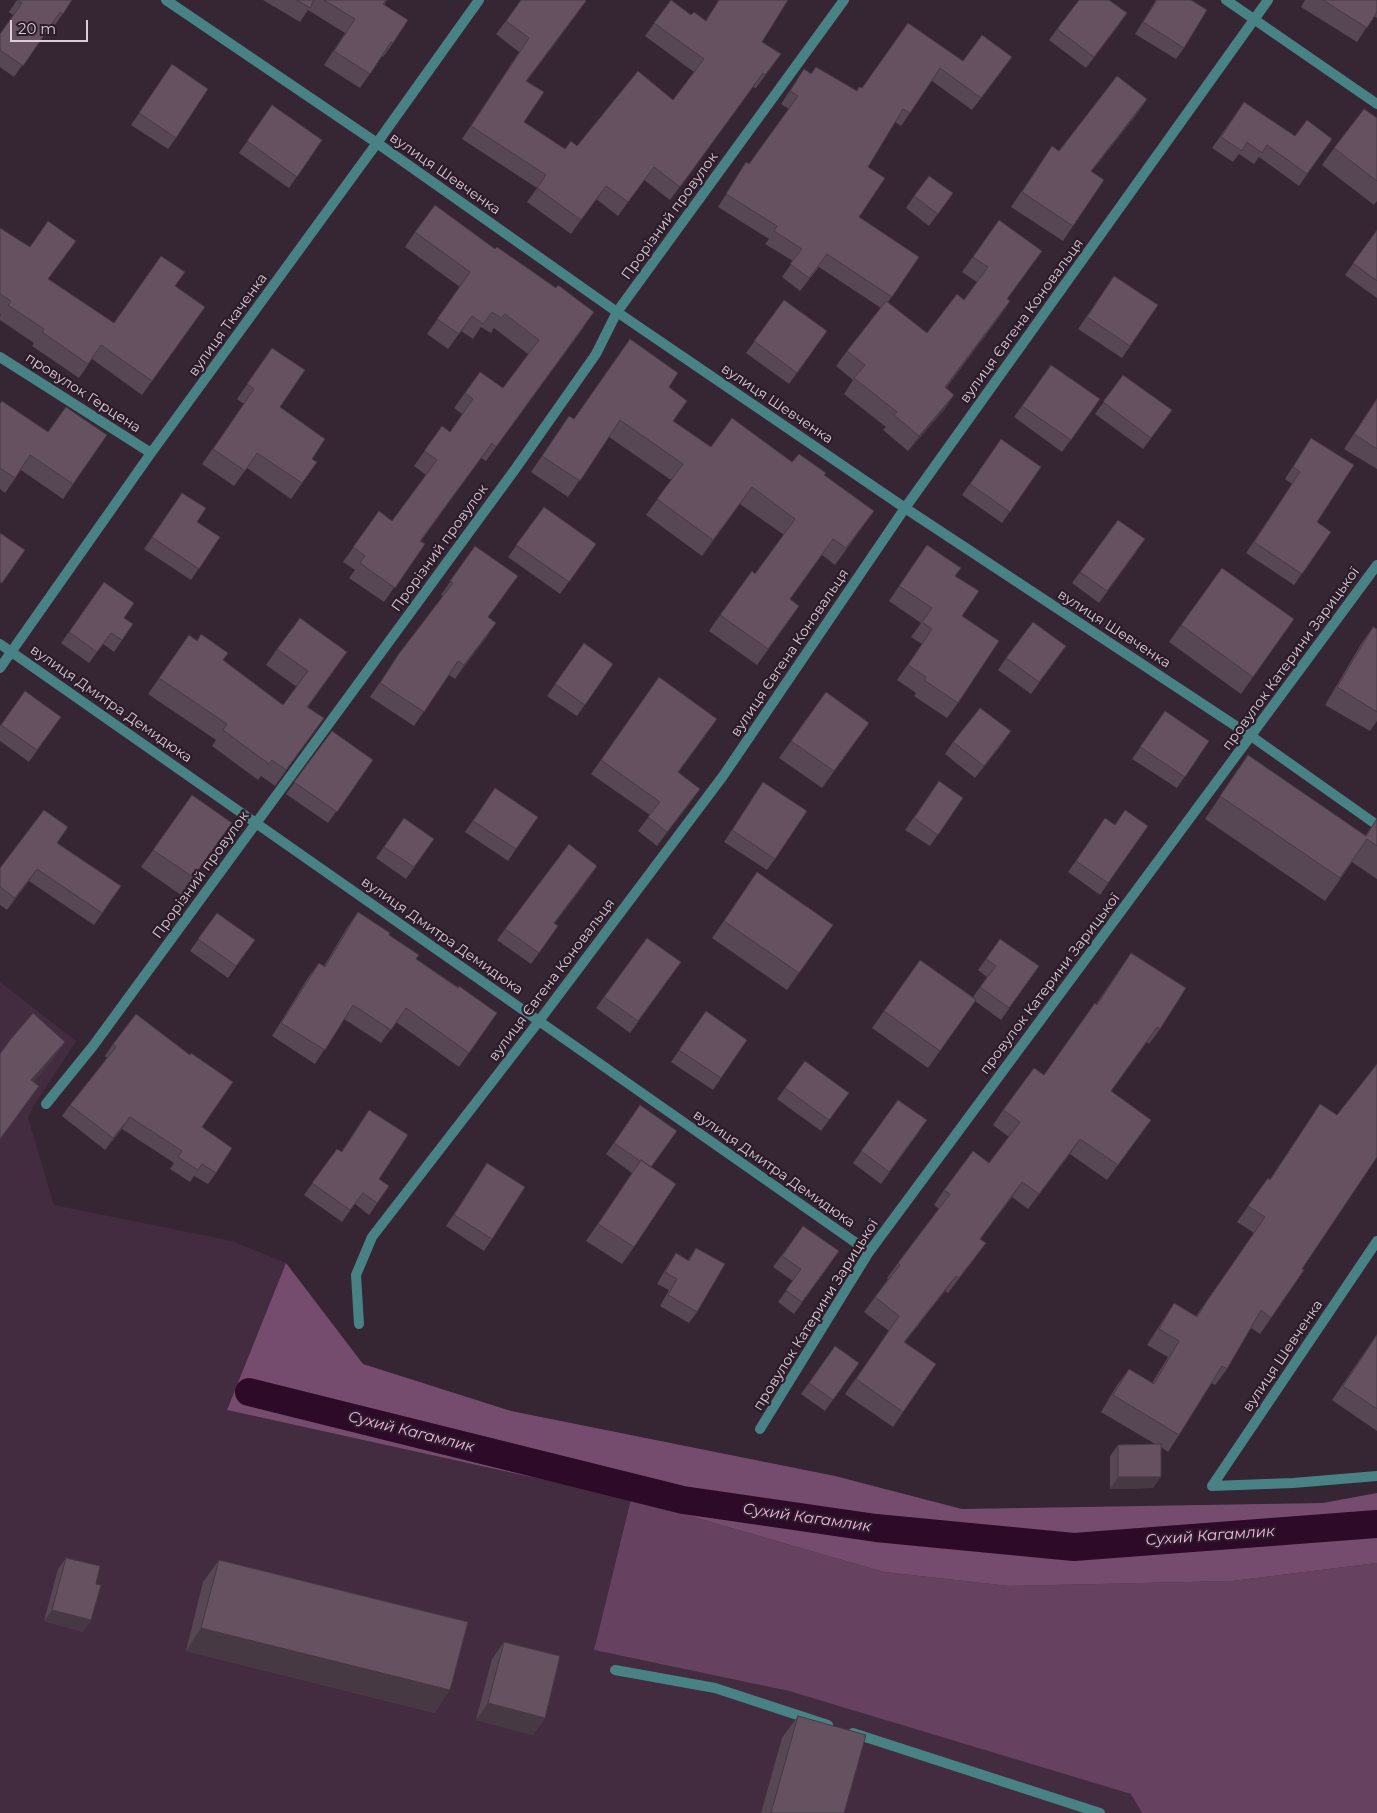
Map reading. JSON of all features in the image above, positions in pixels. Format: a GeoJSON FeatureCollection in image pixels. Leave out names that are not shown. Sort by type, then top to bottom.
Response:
{"type":"FeatureCollection","features":[{"type":"Feature","properties":{"kind":"street","name":"вулиця Шевченка"},"geometry":{"type":"LineString","coordinates":[[166,0],[377,143],[617,312],[905,508],[1251,736],[1377,825]]}},
{"type":"Feature","properties":{"kind":"street","name":"вулиця Ткаченка"},"geometry":{"type":"LineString","coordinates":[[0,668],[151,453],[479,0]]}},
{"type":"Feature","properties":{"kind":"street","name":"Прорізний провулок"},"geometry":{"type":"LineString","coordinates":[[46,1104],[93,1046],[516,468],[596,354],[617,312],[844,0]]}},
{"type":"Feature","properties":{"kind":"street"},"geometry":{"type":"LineString","coordinates":[[1226,0],[1377,104]]}},
{"type":"Feature","properties":{"kind":"street","name":"вулиця Євгена Коновальця"},"geometry":{"type":"LineString","coordinates":[[360,1324],[356,1274],[372,1237],[539,1021],[723,776],[905,508],[1268,0]]}},
{"type":"Feature","properties":{"kind":"street","name":"провулок Герцена"},"geometry":{"type":"LineString","coordinates":[[0,357],[151,453]]}},
{"type":"Feature","properties":{"kind":"street","name":"провулок Катерини Зарицької"},"geometry":{"type":"LineString","coordinates":[[760,1429],[869,1252],[1377,565]]}},
{"type":"Feature","properties":{"kind":"street","name":"вулиця Дмитра Демидюка"},"geometry":{"type":"LineString","coordinates":[[0,644],[869,1252]]}},
{"type":"Feature","properties":{"kind":"street","name":"вулиця Шевченка"},"geometry":{"type":"LineString","coordinates":[[1377,1241],[1212,1486],[1293,1484],[1377,1476]]}},
{"type":"Feature","properties":{"kind":"street"},"geometry":{"type":"LineString","coordinates":[[616,1670],[715,1688],[1100,1813]]}},
{"type":"Feature","properties":{"kind":"shaded area"},"geometry":{"type":"Polygon","coordinates":[[[0,982],[76,1041],[33,1107],[28,1118],[54,1205],[232,1241],[286,1263],[227,1410],[631,1499],[594,1650],[789,1691],[1131,1794],[1142,1813],[0,1813],[0,982]]]}},
{"type":"Feature","properties":{"kind":"shaded area"},"geometry":{"type":"Polygon","coordinates":[[[286,1263],[363,1364],[511,1411],[835,1476],[962,1509],[1323,1503],[1377,1493],[1377,1563],[1232,1581],[1009,1586],[884,1572],[631,1499],[227,1410],[286,1263]]]}},
{"type":"Feature","properties":{"kind":"shaded area"},"geometry":{"type":"Polygon","coordinates":[[[631,1499],[884,1572],[1009,1586],[1232,1581],[1377,1563],[1377,1813],[1142,1813],[1131,1794],[789,1691],[594,1650],[631,1499]]]}},
{"type":"Feature","properties":{"kind":"building"},"geometry":{"type":"Polygon","coordinates":[[[17,0],[72,0],[63,14],[60,12],[23,66],[0,50],[0,34],[22,3],[17,0]]]}},
{"type":"Feature","properties":{"kind":"building"},"geometry":{"type":"Polygon","coordinates":[[[297,0],[314,0],[310,8],[297,0]]]}},
{"type":"Feature","properties":{"kind":"building"},"geometry":{"type":"Polygon","coordinates":[[[324,0],[386,0],[383,4],[408,20],[370,74],[334,51],[355,19],[324,0]]]}},
{"type":"Feature","properties":{"kind":"building"},"geometry":{"type":"Polygon","coordinates":[[[521,0],[586,1],[526,81],[544,92],[524,122],[565,149],[571,141],[577,146],[638,71],[673,100],[704,59],[654,23],[671,0],[691,15],[694,12],[706,21],[719,0],[788,0],[762,42],[781,54],[765,75],[763,73],[680,187],[654,167],[628,202],[606,186],[581,220],[537,188],[546,175],[471,126],[529,38],[506,21],[521,0]]]}},
{"type":"Feature","properties":{"kind":"building"},"geometry":{"type":"Polygon","coordinates":[[[1079,0],[1109,0],[1127,13],[1094,57],[1057,29],[1079,0]]]}},
{"type":"Feature","properties":{"kind":"building"},"geometry":{"type":"Polygon","coordinates":[[[1157,0],[1191,0],[1207,10],[1184,48],[1143,22],[1157,0]]]}},
{"type":"Feature","properties":{"kind":"building"},"geometry":{"type":"Polygon","coordinates":[[[1323,0],[1377,0],[1377,12],[1367,28],[1323,0]]]}},
{"type":"Feature","properties":{"kind":"building"},"geometry":{"type":"Polygon","coordinates":[[[908,23],[963,61],[982,35],[1012,57],[981,98],[940,68],[910,113],[903,109],[868,167],[885,178],[859,217],[919,257],[892,297],[827,254],[809,278],[790,264],[802,249],[774,231],[777,226],[726,194],[746,162],[749,164],[798,96],[790,91],[804,69],[811,74],[816,67],[857,91],[859,87],[862,88],[908,23]]]}},
{"type":"Feature","properties":{"kind":"building"},"geometry":{"type":"Polygon","coordinates":[[[172,64],[208,89],[176,138],[139,113],[172,64]]]}},
{"type":"Feature","properties":{"kind":"building"},"geometry":{"type":"Polygon","coordinates":[[[1117,76],[1147,99],[1091,171],[1104,180],[1073,226],[1022,192],[1052,146],[1059,151],[1117,76]]]}},
{"type":"Feature","properties":{"kind":"building"},"geometry":{"type":"Polygon","coordinates":[[[1244,102],[1295,136],[1307,120],[1332,139],[1307,174],[1267,145],[1262,153],[1247,142],[1242,151],[1221,137],[1244,102]]]}},
{"type":"Feature","properties":{"kind":"building"},"geometry":{"type":"Polygon","coordinates":[[[272,105],[322,140],[297,177],[247,141],[272,105]]]}},
{"type":"Feature","properties":{"kind":"building"},"geometry":{"type":"Polygon","coordinates":[[[1364,109],[1377,118],[1377,181],[1334,148],[1364,109]]]}},
{"type":"Feature","properties":{"kind":"building"},"geometry":{"type":"Polygon","coordinates":[[[929,176],[953,193],[938,214],[914,196],[929,176]]]}},
{"type":"Feature","properties":{"kind":"building"},"geometry":{"type":"Polygon","coordinates":[[[435,205],[495,249],[497,247],[556,288],[558,285],[594,312],[496,447],[492,443],[420,541],[425,544],[395,588],[360,563],[365,556],[353,547],[379,511],[392,521],[437,460],[424,451],[442,426],[450,432],[473,399],[465,393],[480,372],[503,388],[539,340],[505,314],[501,318],[492,312],[483,324],[472,316],[459,334],[437,319],[470,272],[415,232],[435,205]]]}},
{"type":"Feature","properties":{"kind":"building"},"geometry":{"type":"Polygon","coordinates":[[[999,220],[1042,251],[1007,299],[1010,301],[945,387],[954,395],[919,436],[894,415],[897,412],[854,378],[865,365],[847,351],[886,301],[927,333],[957,294],[964,300],[988,267],[973,257],[999,220]]]}},
{"type":"Feature","properties":{"kind":"building"},"geometry":{"type":"Polygon","coordinates":[[[48,221],[76,241],[48,279],[114,323],[161,256],[185,272],[175,286],[205,307],[152,381],[101,345],[88,364],[42,332],[44,329],[8,305],[11,301],[0,294],[0,228],[30,247],[48,221]]]}},
{"type":"Feature","properties":{"kind":"building"},"geometry":{"type":"Polygon","coordinates":[[[1377,230],[1377,281],[1353,263],[1377,230]]]}},
{"type":"Feature","properties":{"kind":"building"},"geometry":{"type":"Polygon","coordinates":[[[1114,276],[1158,305],[1130,346],[1087,317],[1114,276]]]}},
{"type":"Feature","properties":{"kind":"building"},"geometry":{"type":"Polygon","coordinates":[[[784,300],[827,331],[797,373],[754,341],[784,300]]]}},
{"type":"Feature","properties":{"kind":"building"},"geometry":{"type":"Polygon","coordinates":[[[630,339],[678,373],[669,387],[687,401],[673,421],[711,447],[732,418],[792,462],[799,454],[826,473],[824,475],[874,511],[846,548],[833,539],[790,599],[799,606],[768,649],[720,615],[752,571],[755,574],[795,519],[752,487],[713,540],[657,499],[683,464],[620,420],[580,481],[542,456],[569,416],[574,419],[630,339]]]}},
{"type":"Feature","properties":{"kind":"building"},"geometry":{"type":"Polygon","coordinates":[[[272,348],[305,370],[280,407],[325,439],[312,459],[317,462],[302,483],[257,453],[245,471],[213,449],[254,389],[247,384],[272,348]]]}},
{"type":"Feature","properties":{"kind":"building"},"geometry":{"type":"Polygon","coordinates":[[[1051,365],[1100,399],[1071,440],[1022,406],[1051,365]]]}},
{"type":"Feature","properties":{"kind":"building"},"geometry":{"type":"Polygon","coordinates":[[[1123,375],[1172,410],[1151,438],[1103,402],[1123,375]]]}},
{"type":"Feature","properties":{"kind":"building"},"geometry":{"type":"Polygon","coordinates":[[[1377,399],[1377,449],[1354,434],[1377,399]]]}},
{"type":"Feature","properties":{"kind":"building"},"geometry":{"type":"Polygon","coordinates":[[[2,401],[48,432],[66,407],[107,435],[73,484],[30,455],[15,478],[0,468],[0,404],[2,401]]]}},
{"type":"Feature","properties":{"kind":"building"},"geometry":{"type":"Polygon","coordinates":[[[1311,438],[1354,465],[1317,522],[1331,532],[1302,574],[1254,542],[1300,472],[1293,467],[1311,438]]]}},
{"type":"Feature","properties":{"kind":"building"},"geometry":{"type":"Polygon","coordinates":[[[1001,439],[1041,467],[1010,512],[970,484],[1001,439]]]}},
{"type":"Feature","properties":{"kind":"building"},"geometry":{"type":"Polygon","coordinates":[[[182,493],[206,508],[197,522],[220,537],[199,569],[152,537],[182,493]]]}},
{"type":"Feature","properties":{"kind":"building"},"geometry":{"type":"Polygon","coordinates":[[[544,507],[596,544],[569,582],[516,545],[544,507]]]}},
{"type":"Feature","properties":{"kind":"building"},"geometry":{"type":"Polygon","coordinates":[[[1118,520],[1145,539],[1107,591],[1080,572],[1118,520]]]}},
{"type":"Feature","properties":{"kind":"building"},"geometry":{"type":"Polygon","coordinates":[[[0,533],[25,550],[2,583],[0,582],[0,533]]]}},
{"type":"Feature","properties":{"kind":"building"},"geometry":{"type":"Polygon","coordinates":[[[927,545],[961,568],[955,576],[979,591],[962,616],[999,641],[958,703],[924,680],[926,677],[908,665],[932,629],[922,622],[932,608],[899,586],[927,545]]]}},
{"type":"Feature","properties":{"kind":"building"},"geometry":{"type":"Polygon","coordinates":[[[475,546],[518,576],[488,617],[496,623],[464,665],[458,661],[424,712],[380,683],[398,655],[453,583],[450,581],[475,546]]]}},
{"type":"Feature","properties":{"kind":"building"},"geometry":{"type":"Polygon","coordinates":[[[1222,568],[1294,619],[1253,677],[1181,625],[1222,568]]]}},
{"type":"Feature","properties":{"kind":"building"},"geometry":{"type":"Polygon","coordinates":[[[104,582],[134,603],[124,618],[133,624],[122,640],[111,633],[97,652],[69,632],[104,582]]]}},
{"type":"Feature","properties":{"kind":"building"},"geometry":{"type":"Polygon","coordinates":[[[300,618],[347,652],[307,707],[324,718],[286,770],[272,760],[269,764],[223,730],[227,724],[159,678],[189,635],[197,641],[201,634],[228,653],[223,660],[283,705],[308,671],[277,649],[300,618]]]}},
{"type":"Feature","properties":{"kind":"building"},"geometry":{"type":"Polygon","coordinates":[[[1033,622],[1066,646],[1039,682],[1006,658],[1033,622]]]}},
{"type":"Feature","properties":{"kind":"building"},"geometry":{"type":"Polygon","coordinates":[[[1373,627],[1377,629],[1377,712],[1337,687],[1373,627]]]}},
{"type":"Feature","properties":{"kind":"building"},"geometry":{"type":"Polygon","coordinates":[[[584,643],[613,664],[585,705],[555,684],[584,643]]]}},
{"type":"Feature","properties":{"kind":"building"},"geometry":{"type":"Polygon","coordinates":[[[659,677],[717,719],[678,772],[700,789],[667,832],[648,817],[660,802],[601,760],[659,677]]]}},
{"type":"Feature","properties":{"kind":"building"},"geometry":{"type":"Polygon","coordinates":[[[25,691],[61,717],[37,750],[1,725],[25,691]]]}},
{"type":"Feature","properties":{"kind":"building"},"geometry":{"type":"Polygon","coordinates":[[[826,692],[869,723],[834,771],[791,741],[826,692]]]}},
{"type":"Feature","properties":{"kind":"building"},"geometry":{"type":"Polygon","coordinates":[[[980,708],[1011,731],[984,766],[953,742],[980,708]]]}},
{"type":"Feature","properties":{"kind":"building"},"geometry":{"type":"Polygon","coordinates":[[[1165,711],[1209,741],[1185,777],[1140,747],[1165,711]]]}},
{"type":"Feature","properties":{"kind":"building"},"geometry":{"type":"Polygon","coordinates":[[[332,731],[373,760],[337,812],[294,782],[332,731]]]}},
{"type":"Feature","properties":{"kind":"building"},"geometry":{"type":"Polygon","coordinates":[[[1248,755],[1366,836],[1377,819],[1377,846],[1367,839],[1340,878],[1220,796],[1248,755]]]}},
{"type":"Feature","properties":{"kind":"building"},"geometry":{"type":"Polygon","coordinates":[[[939,781],[963,798],[938,835],[914,818],[939,781]]]}},
{"type":"Feature","properties":{"kind":"building"},"geometry":{"type":"Polygon","coordinates":[[[763,782],[807,811],[775,859],[732,830],[763,782]]]}},
{"type":"Feature","properties":{"kind":"building"},"geometry":{"type":"Polygon","coordinates":[[[495,788],[538,817],[516,849],[473,821],[495,788]]]}},
{"type":"Feature","properties":{"kind":"building"},"geometry":{"type":"Polygon","coordinates":[[[192,795],[232,823],[193,877],[153,850],[192,795]]]}},
{"type":"Feature","properties":{"kind":"building"},"geometry":{"type":"Polygon","coordinates":[[[44,810],[68,827],[57,843],[121,886],[102,913],[37,869],[15,898],[0,887],[0,868],[44,810]]]}},
{"type":"Feature","properties":{"kind":"building"},"geometry":{"type":"Polygon","coordinates":[[[1125,810],[1148,826],[1108,883],[1076,861],[1105,818],[1115,825],[1125,810]]]}},
{"type":"Feature","properties":{"kind":"building"},"geometry":{"type":"Polygon","coordinates":[[[404,818],[434,839],[414,867],[384,847],[404,818]]]}},
{"type":"Feature","properties":{"kind":"building"},"geometry":{"type":"Polygon","coordinates":[[[569,844],[597,866],[554,923],[558,926],[539,953],[505,929],[569,844]]]}},
{"type":"Feature","properties":{"kind":"building"},"geometry":{"type":"Polygon","coordinates":[[[757,872],[833,925],[799,973],[724,921],[757,872]]]}},
{"type":"Feature","properties":{"kind":"building"},"geometry":{"type":"Polygon","coordinates":[[[358,912],[419,955],[416,959],[497,1013],[469,1053],[406,1008],[391,1030],[353,1005],[325,1050],[281,1023],[319,963],[325,967],[358,912]]]}},
{"type":"Feature","properties":{"kind":"building"},"geometry":{"type":"Polygon","coordinates":[[[217,913],[255,940],[236,966],[198,939],[217,913]]]}},
{"type":"Feature","properties":{"kind":"building"},"geometry":{"type":"Polygon","coordinates":[[[647,938],[681,962],[638,1021],[604,997],[647,938]]]}},
{"type":"Feature","properties":{"kind":"building"},"geometry":{"type":"Polygon","coordinates":[[[1000,939],[1039,966],[1009,1008],[980,987],[996,966],[986,959],[1000,939]]]}},
{"type":"Feature","properties":{"kind":"building"},"geometry":{"type":"Polygon","coordinates":[[[1131,953],[1186,988],[1160,1029],[1157,1027],[1111,1091],[1151,1120],[1118,1165],[1080,1139],[1039,1194],[1022,1182],[980,1239],[986,1243],[959,1278],[956,1276],[904,1342],[936,1364],[903,1412],[856,1379],[899,1316],[875,1297],[950,1194],[944,1190],[973,1151],[989,1163],[1020,1122],[1003,1110],[1034,1068],[1044,1075],[1095,1003],[1097,1005],[1131,953]]]}},
{"type":"Feature","properties":{"kind":"building"},"geometry":{"type":"Polygon","coordinates":[[[920,960],[976,1000],[940,1051],[884,1011],[920,960]]]}},
{"type":"Feature","properties":{"kind":"building"},"geometry":{"type":"Polygon","coordinates":[[[706,1011],[747,1040],[721,1078],[679,1050],[706,1011]]]}},
{"type":"Feature","properties":{"kind":"building"},"geometry":{"type":"Polygon","coordinates":[[[33,1013],[65,1042],[31,1080],[39,1086],[0,1139],[0,1054],[33,1013]]]}},
{"type":"Feature","properties":{"kind":"building"},"geometry":{"type":"Polygon","coordinates":[[[136,1014],[190,1055],[191,1053],[233,1082],[202,1127],[232,1148],[216,1173],[202,1164],[198,1170],[178,1157],[182,1151],[130,1117],[113,1138],[70,1105],[116,1047],[113,1044],[136,1014]]]}},
{"type":"Feature","properties":{"kind":"building"},"geometry":{"type":"Polygon","coordinates":[[[805,1061],[849,1093],[829,1120],[785,1088],[805,1061]]]}},
{"type":"Feature","properties":{"kind":"building"},"geometry":{"type":"Polygon","coordinates":[[[1377,1064],[1377,1157],[1271,1318],[1261,1310],[1227,1369],[1222,1366],[1179,1435],[1113,1395],[1129,1369],[1154,1384],[1179,1341],[1159,1329],[1174,1303],[1197,1317],[1265,1217],[1248,1206],[1268,1178],[1270,1180],[1320,1104],[1337,1115],[1377,1064]]]}},
{"type":"Feature","properties":{"kind":"building"},"geometry":{"type":"Polygon","coordinates":[[[898,1100],[927,1120],[889,1172],[861,1151],[898,1100]]]}},
{"type":"Feature","properties":{"kind":"building"},"geometry":{"type":"Polygon","coordinates":[[[640,1105],[677,1131],[651,1167],[614,1143],[640,1105]]]}},
{"type":"Feature","properties":{"kind":"building"},"geometry":{"type":"Polygon","coordinates":[[[369,1110],[408,1135],[379,1179],[389,1186],[377,1203],[363,1193],[350,1210],[312,1183],[337,1149],[342,1152],[369,1110]]]}},
{"type":"Feature","properties":{"kind":"building"},"geometry":{"type":"Polygon","coordinates":[[[641,1160],[676,1184],[634,1247],[598,1224],[641,1160]]]}},
{"type":"Feature","properties":{"kind":"building"},"geometry":{"type":"Polygon","coordinates":[[[487,1163],[525,1187],[492,1239],[454,1215],[487,1163]]]}},
{"type":"Feature","properties":{"kind":"building"},"geometry":{"type":"Polygon","coordinates":[[[803,1226],[839,1251],[802,1302],[786,1290],[801,1269],[782,1256],[803,1226]]]}},
{"type":"Feature","properties":{"kind":"building"},"geometry":{"type":"Polygon","coordinates":[[[696,1248],[725,1264],[697,1312],[668,1295],[677,1279],[665,1272],[676,1253],[689,1261],[696,1248]]]}},
{"type":"Feature","properties":{"kind":"building"},"geometry":{"type":"Polygon","coordinates":[[[1377,1335],[1377,1409],[1343,1386],[1377,1335]]]}},
{"type":"Feature","properties":{"kind":"building"},"geometry":{"type":"Polygon","coordinates":[[[835,1346],[859,1363],[833,1400],[809,1383],[835,1346]]]}},
{"type":"Feature","properties":{"kind":"building"},"geometry":{"type":"Polygon","coordinates":[[[1161,1444],[1161,1477],[1118,1477],[1118,1445],[1161,1444]]]}},
{"type":"Feature","properties":{"kind":"building"},"geometry":{"type":"Polygon","coordinates":[[[66,1558],[100,1566],[96,1584],[101,1585],[91,1620],[52,1610],[66,1558]]]}},
{"type":"Feature","properties":{"kind":"building"},"geometry":{"type":"Polygon","coordinates":[[[219,1560],[468,1622],[450,1690],[201,1628],[219,1560]]]}},
{"type":"Feature","properties":{"kind":"building"},"geometry":{"type":"Polygon","coordinates":[[[504,1642],[560,1656],[545,1718],[488,1703],[504,1642]]]}},
{"type":"Feature","properties":{"kind":"building"},"geometry":{"type":"Polygon","coordinates":[[[798,1716],[866,1735],[844,1813],[771,1813],[798,1716]]]}},
{"type":"Feature","properties":{"kind":"waterway","name":"Сухий Кагамлик"},"geometry":{"type":"LineString","coordinates":[[249,1392],[683,1500],[876,1528],[1074,1547],[1377,1524]]}}]}
